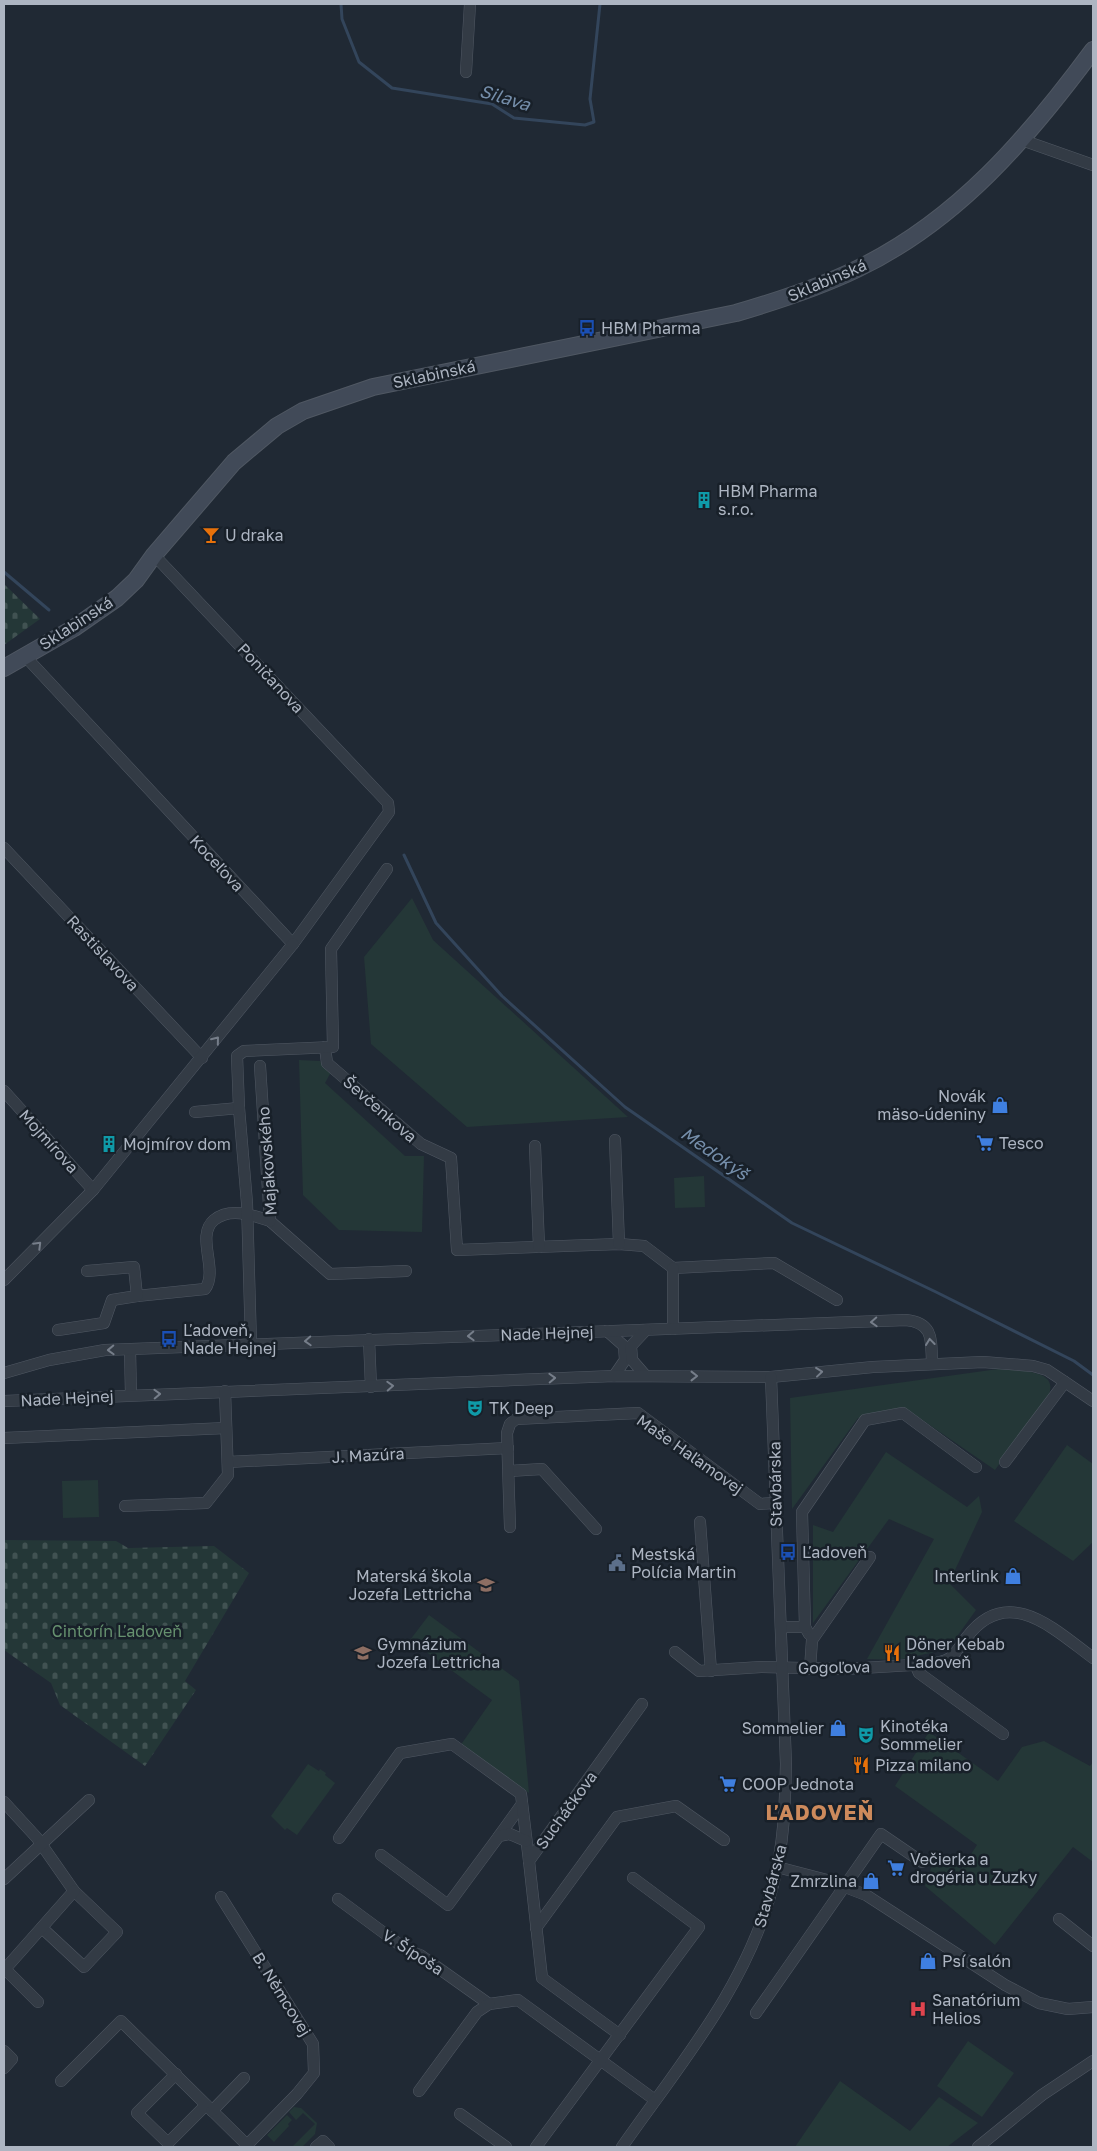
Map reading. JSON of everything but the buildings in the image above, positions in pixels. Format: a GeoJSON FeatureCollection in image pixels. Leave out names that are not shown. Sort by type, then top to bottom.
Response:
{"type":"FeatureCollection","features":[{"type":"Feature","properties":{"kind":"street"},"geometry":{"type":"LineString","coordinates":[[466,72],[470,4]]}},
{"type":"Feature","properties":{"kind":"street","name":"Sklabinská"},"geometry":{"type":"LineString","coordinates":[[4,668],[96,614],[136,580],[154,554],[234,462],[277,426],[303,412],[373,387],[736,313],[784,299],[864,265],[941,217],[982,182],[1022,140],[1093,50]]}},
{"type":"Feature","properties":{"kind":"street"},"geometry":{"type":"LineString","coordinates":[[1022,140],[1093,165]]}},
{"type":"Feature","properties":{"kind":"street","name":"Poničanova"},"geometry":{"type":"LineString","coordinates":[[154,554],[388,803],[389,812],[293,944]]}},
{"type":"Feature","properties":{"kind":"street","name":"Koceľova"},"geometry":{"type":"LineString","coordinates":[[24,656],[293,944]]}},
{"type":"Feature","properties":{"kind":"street","name":"Rastislavova"},"geometry":{"type":"LineString","coordinates":[[4,848],[202,1058]]}},
{"type":"Feature","properties":{"kind":"street","name":"Ševčenkova"},"geometry":{"type":"LineString","coordinates":[[388,869],[331,949],[327,1063],[421,1144],[451,1158],[457,1250],[539,1247]]}},
{"type":"Feature","properties":{"kind":"street"},"geometry":{"type":"LineString","coordinates":[[4,1280],[93,1190],[293,944]]}},
{"type":"Feature","properties":{"kind":"street"},"geometry":{"type":"LineString","coordinates":[[252,1344],[247,1213],[238,1108],[237,1056],[244,1051],[329,1047]]}},
{"type":"Feature","properties":{"kind":"street","name":"Majakovského"},"geometry":{"type":"LineString","coordinates":[[260,1066],[270,1221],[330,1274],[406,1270]]}},
{"type":"Feature","properties":{"kind":"street","name":"Mojmírova"},"geometry":{"type":"LineString","coordinates":[[4,1091],[93,1190]]}},
{"type":"Feature","properties":{"kind":"street"},"geometry":{"type":"LineString","coordinates":[[194,1112],[238,1108]]}},
{"type":"Feature","properties":{"kind":"street"},"geometry":{"type":"LineString","coordinates":[[615,1140],[619,1244]]}},
{"type":"Feature","properties":{"kind":"street"},"geometry":{"type":"LineString","coordinates":[[535,1146],[539,1247],[619,1244],[644,1246],[673,1268],[774,1262],[837,1300]]}},
{"type":"Feature","properties":{"kind":"street"},"geometry":{"type":"LineString","coordinates":[[58,1330],[104,1323],[112,1300],[205,1289],[211,1282],[206,1232],[211,1223],[221,1214],[247,1213],[270,1221]]}},
{"type":"Feature","properties":{"kind":"street"},"geometry":{"type":"LineString","coordinates":[[87,1271],[134,1267],[137,1296]]}},
{"type":"Feature","properties":{"kind":"street"},"geometry":{"type":"LineString","coordinates":[[673,1268],[673,1329]]}},
{"type":"Feature","properties":{"kind":"street","name":"Nade Hejnej"},"geometry":{"type":"LineString","coordinates":[[4,1373],[80,1354],[130,1350],[368,1339],[914,1321],[928,1330],[931,1339],[932,1363]]}},
{"type":"Feature","properties":{"kind":"street"},"geometry":{"type":"LineString","coordinates":[[645,1375],[632,1360],[631,1346],[646,1330]]}},
{"type":"Feature","properties":{"kind":"street"},"geometry":{"type":"LineString","coordinates":[[607,1331],[624,1346],[625,1360],[614,1376]]}},
{"type":"Feature","properties":{"kind":"street"},"geometry":{"type":"LineString","coordinates":[[368,1339],[371,1387]]}},
{"type":"Feature","properties":{"kind":"street","name":"Nade Hejnej"},"geometry":{"type":"LineString","coordinates":[[130,1350],[131,1395]]}},
{"type":"Feature","properties":{"kind":"street","name":"Nade Hejnej"},"geometry":{"type":"LineString","coordinates":[[4,1401],[645,1375],[771,1377],[932,1363],[982,1362],[1018,1364],[1047,1370],[1093,1401]]}},
{"type":"Feature","properties":{"kind":"street","name":"Stavbárska"},"geometry":{"type":"LineString","coordinates":[[622,2147],[703,2033],[745,1963],[764,1914],[777,1867],[785,1806],[782,1667],[774,1503],[775,1445],[771,1377]]}},
{"type":"Feature","properties":{"kind":"street"},"geometry":{"type":"LineString","coordinates":[[1005,1462],[1066,1382]]}},
{"type":"Feature","properties":{"kind":"street"},"geometry":{"type":"LineString","coordinates":[[125,1506],[206,1503],[228,1475],[225,1391]]}},
{"type":"Feature","properties":{"kind":"street","name":"Maše Haľamovej"},"geometry":{"type":"LineString","coordinates":[[508,1448],[507,1433],[510,1424],[516,1418],[638,1413],[760,1504],[774,1503]]}},
{"type":"Feature","properties":{"kind":"street"},"geometry":{"type":"LineString","coordinates":[[812,1640],[805,1628],[802,1512],[865,1420],[903,1413],[976,1467]]}},
{"type":"Feature","properties":{"kind":"street"},"geometry":{"type":"LineString","coordinates":[[4,1438],[226,1428]]}},
{"type":"Feature","properties":{"kind":"street"},"geometry":{"type":"LineString","coordinates":[[508,1448],[510,1527]]}},
{"type":"Feature","properties":{"kind":"street","name":"J. Mazúra"},"geometry":{"type":"LineString","coordinates":[[228,1462],[508,1448]]}},
{"type":"Feature","properties":{"kind":"street"},"geometry":{"type":"LineString","coordinates":[[509,1471],[542,1469],[596,1529]]}},
{"type":"Feature","properties":{"kind":"street"},"geometry":{"type":"LineString","coordinates":[[675,1652],[699,1671],[711,1671],[700,1522]]}},
{"type":"Feature","properties":{"kind":"street"},"geometry":{"type":"LineString","coordinates":[[810,1668],[812,1640],[870,1557]]}},
{"type":"Feature","properties":{"kind":"street","name":"Gogoľova"},"geometry":{"type":"LineString","coordinates":[[711,1671],[942,1662],[954,1657],[968,1636],[981,1624],[1001,1613],[1012,1612],[1025,1612],[1038,1619],[1093,1658]]}},
{"type":"Feature","properties":{"kind":"street"},"geometry":{"type":"LineString","coordinates":[[780,1627],[805,1628]]}},
{"type":"Feature","properties":{"kind":"street"},"geometry":{"type":"LineString","coordinates":[[915,1664],[919,1673],[1003,1734]]}},
{"type":"Feature","properties":{"kind":"street","name":"Sucháčkova"},"geometry":{"type":"LineString","coordinates":[[620,2035],[542,1978],[529,1861],[642,1704]]}},
{"type":"Feature","properties":{"kind":"street"},"geometry":{"type":"LineString","coordinates":[[338,1838],[400,1753],[452,1744],[521,1794],[529,1861]]}},
{"type":"Feature","properties":{"kind":"street"},"geometry":{"type":"LineString","coordinates":[[4,1879],[89,1800]]}},
{"type":"Feature","properties":{"kind":"street"},"geometry":{"type":"LineString","coordinates":[[4,1802],[42,1844],[74,1890],[117,1932],[84,1967],[42,1928]]}},
{"type":"Feature","properties":{"kind":"street"},"geometry":{"type":"LineString","coordinates":[[382,1855],[448,1905],[522,1804]]}},
{"type":"Feature","properties":{"kind":"street"},"geometry":{"type":"LineString","coordinates":[[536,1928],[617,1817],[676,1806],[724,1840]]}},
{"type":"Feature","properties":{"kind":"street"},"geometry":{"type":"LineString","coordinates":[[499,1836],[510,1834],[526,1841]]}},
{"type":"Feature","properties":{"kind":"street"},"geometry":{"type":"LineString","coordinates":[[756,2012],[843,1885],[881,1834],[922,1862]]}},
{"type":"Feature","properties":{"kind":"street"},"geometry":{"type":"LineString","coordinates":[[777,1867],[843,1885],[887,1906],[1026,1997],[1058,2008],[1093,2007]]}},
{"type":"Feature","properties":{"kind":"street"},"geometry":{"type":"LineString","coordinates":[[536,2147],[699,1927],[633,1878]]}},
{"type":"Feature","properties":{"kind":"street"},"geometry":{"type":"LineString","coordinates":[[38,2002],[5,1969],[74,1890]]}},
{"type":"Feature","properties":{"kind":"street","name":"B. Němcovej"},"geometry":{"type":"LineString","coordinates":[[222,1896],[312,2044],[314,2073],[297,2094],[246,2146]]}},
{"type":"Feature","properties":{"kind":"street","name":"V. Šípoša"},"geometry":{"type":"LineString","coordinates":[[338,1899],[407,1950],[420,1955],[489,2004]]}},
{"type":"Feature","properties":{"kind":"street"},"geometry":{"type":"LineString","coordinates":[[1059,1919],[1093,1946]]}},
{"type":"Feature","properties":{"kind":"street"},"geometry":{"type":"LineString","coordinates":[[419,2091],[477,2012],[489,2004],[518,2000],[655,2100]]}},
{"type":"Feature","properties":{"kind":"street"},"geometry":{"type":"LineString","coordinates":[[61,2081],[121,2021],[246,2146]]}},
{"type":"Feature","properties":{"kind":"street"},"geometry":{"type":"LineString","coordinates":[[4,2051],[12,2059],[4,2068]]}},
{"type":"Feature","properties":{"kind":"street"},"geometry":{"type":"LineString","coordinates":[[978,2147],[1042,2095],[1093,2061]]}},
{"type":"Feature","properties":{"kind":"street"},"geometry":{"type":"LineString","coordinates":[[176,2074],[137,2113],[168,2143],[244,2078]]}},
{"type":"Feature","properties":{"kind":"street"},"geometry":{"type":"LineString","coordinates":[[460,2114],[506,2147]]}},
{"type":"Feature","properties":{"kind":"street"},"geometry":{"type":"LineString","coordinates":[[316,2147],[323,2141],[329,2147]]}},
{"type":"Feature","properties":{"kind":"green space"},"geometry":{"type":"Polygon","coordinates":[[[4,584],[40,619],[4,645],[4,584]]]}},
{"type":"Feature","properties":{"kind":"green space"},"geometry":{"type":"Polygon","coordinates":[[[412,898],[433,940],[628,1117],[467,1127],[371,1044],[364,957],[412,898]]]}},
{"type":"Feature","properties":{"kind":"green space"},"geometry":{"type":"Polygon","coordinates":[[[299,1060],[320,1061],[331,1072],[325,1083],[405,1156],[424,1156],[422,1232],[339,1230],[303,1195],[299,1060]]]}},
{"type":"Feature","properties":{"kind":"green space"},"geometry":{"type":"Polygon","coordinates":[[[704,1176],[705,1207],[675,1208],[674,1178],[704,1176]]]}},
{"type":"Feature","properties":{"kind":"green space"},"geometry":{"type":"Polygon","coordinates":[[[998,1369],[1034,1372],[1048,1379],[1050,1386],[1049,1394],[995,1470],[905,1408],[858,1418],[792,1509],[790,1398],[998,1369]]]}},
{"type":"Feature","properties":{"kind":"green space"},"geometry":{"type":"Polygon","coordinates":[[[1067,1445],[1093,1464],[1093,1542],[1073,1561],[1014,1521],[1067,1445]]]}},
{"type":"Feature","properties":{"kind":"green space"},"geometry":{"type":"Polygon","coordinates":[[[886,1452],[967,1507],[979,1496],[982,1512],[949,1583],[976,1610],[948,1649],[898,1660],[867,1659],[934,1539],[889,1519],[813,1623],[813,1525],[833,1532],[886,1452]]]}},
{"type":"Feature","properties":{"kind":"green space"},"geometry":{"type":"Polygon","coordinates":[[[98,1480],[99,1517],[63,1518],[62,1481],[98,1480]]]}},
{"type":"Feature","properties":{"kind":"green space","name":"Cintorín Ľadoveň"},"geometry":{"type":"Polygon","coordinates":[[[4,1540],[116,1541],[128,1548],[214,1546],[249,1573],[185,1681],[196,1690],[145,1766],[60,1705],[51,1683],[4,1650],[4,1540]]]}},
{"type":"Feature","properties":{"kind":"green space"},"geometry":{"type":"Polygon","coordinates":[[[429,1615],[519,1681],[529,1793],[460,1746],[492,1700],[410,1640],[429,1615]]]}},
{"type":"Feature","properties":{"kind":"green space"},"geometry":{"type":"Polygon","coordinates":[[[929,1732],[998,1781],[1022,1747],[1044,1741],[1090,1766],[1093,1762],[1093,1862],[1073,1847],[995,1945],[925,1886],[936,1853],[961,1869],[977,1845],[895,1786],[929,1732]]]}},
{"type":"Feature","properties":{"kind":"green space"},"geometry":{"type":"Polygon","coordinates":[[[308,1764],[326,1773],[325,1775],[335,1783],[297,1835],[287,1828],[285,1830],[271,1816],[308,1764]]]}},
{"type":"Feature","properties":{"kind":"green space"},"geometry":{"type":"Polygon","coordinates":[[[968,2041],[1014,2073],[982,2117],[937,2086],[968,2041]]]}},
{"type":"Feature","properties":{"kind":"green space"},"geometry":{"type":"Polygon","coordinates":[[[840,2081],[910,2131],[939,2097],[978,2123],[947,2147],[795,2147],[840,2081]]]}},
{"type":"Feature","properties":{"kind":"green space"},"geometry":{"type":"Polygon","coordinates":[[[294,2107],[301,2108],[317,2123],[315,2134],[302,2147],[292,2147],[315,2124],[303,2113],[296,2120],[289,2112],[294,2107]]]}},
{"type":"Feature","properties":{"kind":"green space"},"geometry":{"type":"Polygon","coordinates":[[[287,2115],[292,2120],[274,2142],[267,2135],[287,2115]]]}},
{"type":"Feature","properties":{"kind":"waterway","name":"Silava"},"geometry":{"type":"LineString","coordinates":[[341,4],[342,19],[359,62],[392,88],[492,104],[514,118],[585,125],[594,122],[590,99],[600,4]]}},
{"type":"Feature","properties":{"kind":"waterway","name":"Medokýš"},"geometry":{"type":"LineString","coordinates":[[4,572],[49,610]]}},
{"type":"Feature","properties":{"kind":"waterway","name":"Medokýš"},"geometry":{"type":"LineString","coordinates":[[404,855],[436,923],[502,996],[625,1107],[792,1223],[1074,1361],[1093,1375]]}},
{"type":"Feature","properties":{"kind":"place","name":"HBM Pharma"},"geometry":{"type":"Point","coordinates":[587,328]}},
{"type":"Feature","properties":{"kind":"place","name":"HBM Pharma s.r.o."},"geometry":{"type":"Point","coordinates":[704,500]}},
{"type":"Feature","properties":{"kind":"place","name":"U draka"},"geometry":{"type":"Point","coordinates":[211,535]}},
{"type":"Feature","properties":{"kind":"place","name":"Novák mäso-údeniny"},"geometry":{"type":"Point","coordinates":[1000,1105]}},
{"type":"Feature","properties":{"kind":"place","name":"Tesco"},"geometry":{"type":"Point","coordinates":[985,1143]}},
{"type":"Feature","properties":{"kind":"place","name":"Mojmírov dom"},"geometry":{"type":"Point","coordinates":[109,1144]}},
{"type":"Feature","properties":{"kind":"place","name":"Ľadoveň, Nade Hejnej"},"geometry":{"type":"Point","coordinates":[169,1339]}},
{"type":"Feature","properties":{"kind":"place","name":"TK Deep"},"geometry":{"type":"Point","coordinates":[475,1408]}},
{"type":"Feature","properties":{"kind":"place","name":"Ľadoveň"},"geometry":{"type":"Point","coordinates":[788,1552]}},
{"type":"Feature","properties":{"kind":"place","name":"Mestská Polícia Martin"},"geometry":{"type":"Point","coordinates":[617,1563]}},
{"type":"Feature","properties":{"kind":"place","name":"Interlink"},"geometry":{"type":"Point","coordinates":[1013,1576]}},
{"type":"Feature","properties":{"kind":"place","name":"Materská škola Jozefa Lettricha"},"geometry":{"type":"Point","coordinates":[486,1585]}},
{"type":"Feature","properties":{"kind":"place","name":"Gymnázium Jozefa Lettricha"},"geometry":{"type":"Point","coordinates":[363,1653]}},
{"type":"Feature","properties":{"kind":"place","name":"Döner Kebab Ľadoveň"},"geometry":{"type":"Point","coordinates":[892,1653]}},
{"type":"Feature","properties":{"kind":"place","name":"Sommelier"},"geometry":{"type":"Point","coordinates":[838,1728]}},
{"type":"Feature","properties":{"kind":"place","name":"Kinotéka Sommelier"},"geometry":{"type":"Point","coordinates":[866,1735]}},
{"type":"Feature","properties":{"kind":"place","name":"Pizza milano"},"geometry":{"type":"Point","coordinates":[861,1765]}},
{"type":"Feature","properties":{"kind":"place","name":"COOP Jednota"},"geometry":{"type":"Point","coordinates":[728,1784]}},
{"type":"Feature","properties":{"kind":"place","name":"Večierka a drogéria u Zuzky"},"geometry":{"type":"Point","coordinates":[896,1868]}},
{"type":"Feature","properties":{"kind":"place","name":"Zmrzlina"},"geometry":{"type":"Point","coordinates":[871,1881]}},
{"type":"Feature","properties":{"kind":"place","name":"Psí salón"},"geometry":{"type":"Point","coordinates":[928,1961]}},
{"type":"Feature","properties":{"kind":"place","name":"Sanatórium Helios"},"geometry":{"type":"Point","coordinates":[918,2009]}},
{"type":"Feature","properties":{"kind":"district","name":"ĽADOVEŇ"},"geometry":{"type":"Point","coordinates":[820,1812]}}]}
